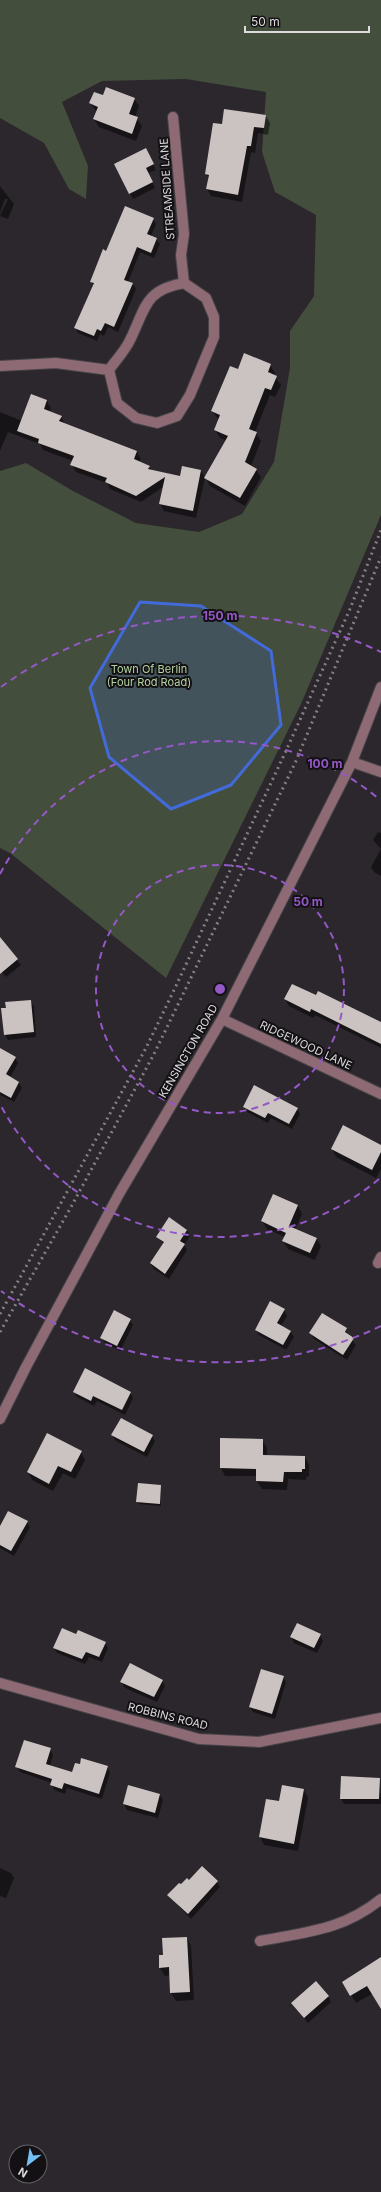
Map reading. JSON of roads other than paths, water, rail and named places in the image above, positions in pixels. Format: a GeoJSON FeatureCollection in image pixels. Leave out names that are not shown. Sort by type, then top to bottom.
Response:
{"type":"FeatureCollection","features":[{"type":"Feature","properties":{"kind":"street","name":"STREAMSIDE LANE"},"geometry":{"type":"LineString","coordinates":[[173,118],[184,234],[182,255],[184,283]]}},
{"type":"Feature","properties":{"kind":"street"},"geometry":{"type":"LineString","coordinates":[[184,283],[206,298],[214,316],[214,338],[190,396],[177,416],[156,423],[136,418],[117,403],[109,370],[129,342],[147,300],[166,286],[184,283]]}},
{"type":"Feature","properties":{"kind":"street"},"geometry":{"type":"LineString","coordinates":[[0,366],[56,364],[109,370]]}},
{"type":"Feature","properties":{"kind":"street","name":"KENSINGTON ROAD"},"geometry":{"type":"LineString","coordinates":[[0,1419],[26,1366],[119,1194],[222,1019],[352,762],[381,687]]}},
{"type":"Feature","properties":{"kind":"street"},"geometry":{"type":"LineString","coordinates":[[352,762],[381,772]]}},
{"type":"Feature","properties":{"kind":"street","name":"RIDGEWOOD LANE"},"geometry":{"type":"LineString","coordinates":[[222,1019],[381,1094]]}},
{"type":"Feature","properties":{"kind":"street","name":"ROBBINS ROAD"},"geometry":{"type":"LineString","coordinates":[[0,1682],[199,1739],[259,1742],[381,1718]]}},
{"type":"Feature","properties":{"kind":"street"},"geometry":{"type":"LineString","coordinates":[[260,1941],[333,1927],[364,1912],[381,1898]]}},
{"type":"Feature","properties":{"kind":"railway"},"geometry":{"type":"LineString","coordinates":[[0,1314],[146,1048],[285,753],[350,609],[381,530]]}},
{"type":"Feature","properties":{"kind":"railway"},"geometry":{"type":"LineString","coordinates":[[0,1332],[71,1207],[154,1054],[296,761],[381,557]]}},
{"type":"Feature","properties":{"kind":"park label","name":"Town Of Berlin (Four Rod Road)"},"geometry":{"type":"Point","coordinates":[149,675]}}]}
